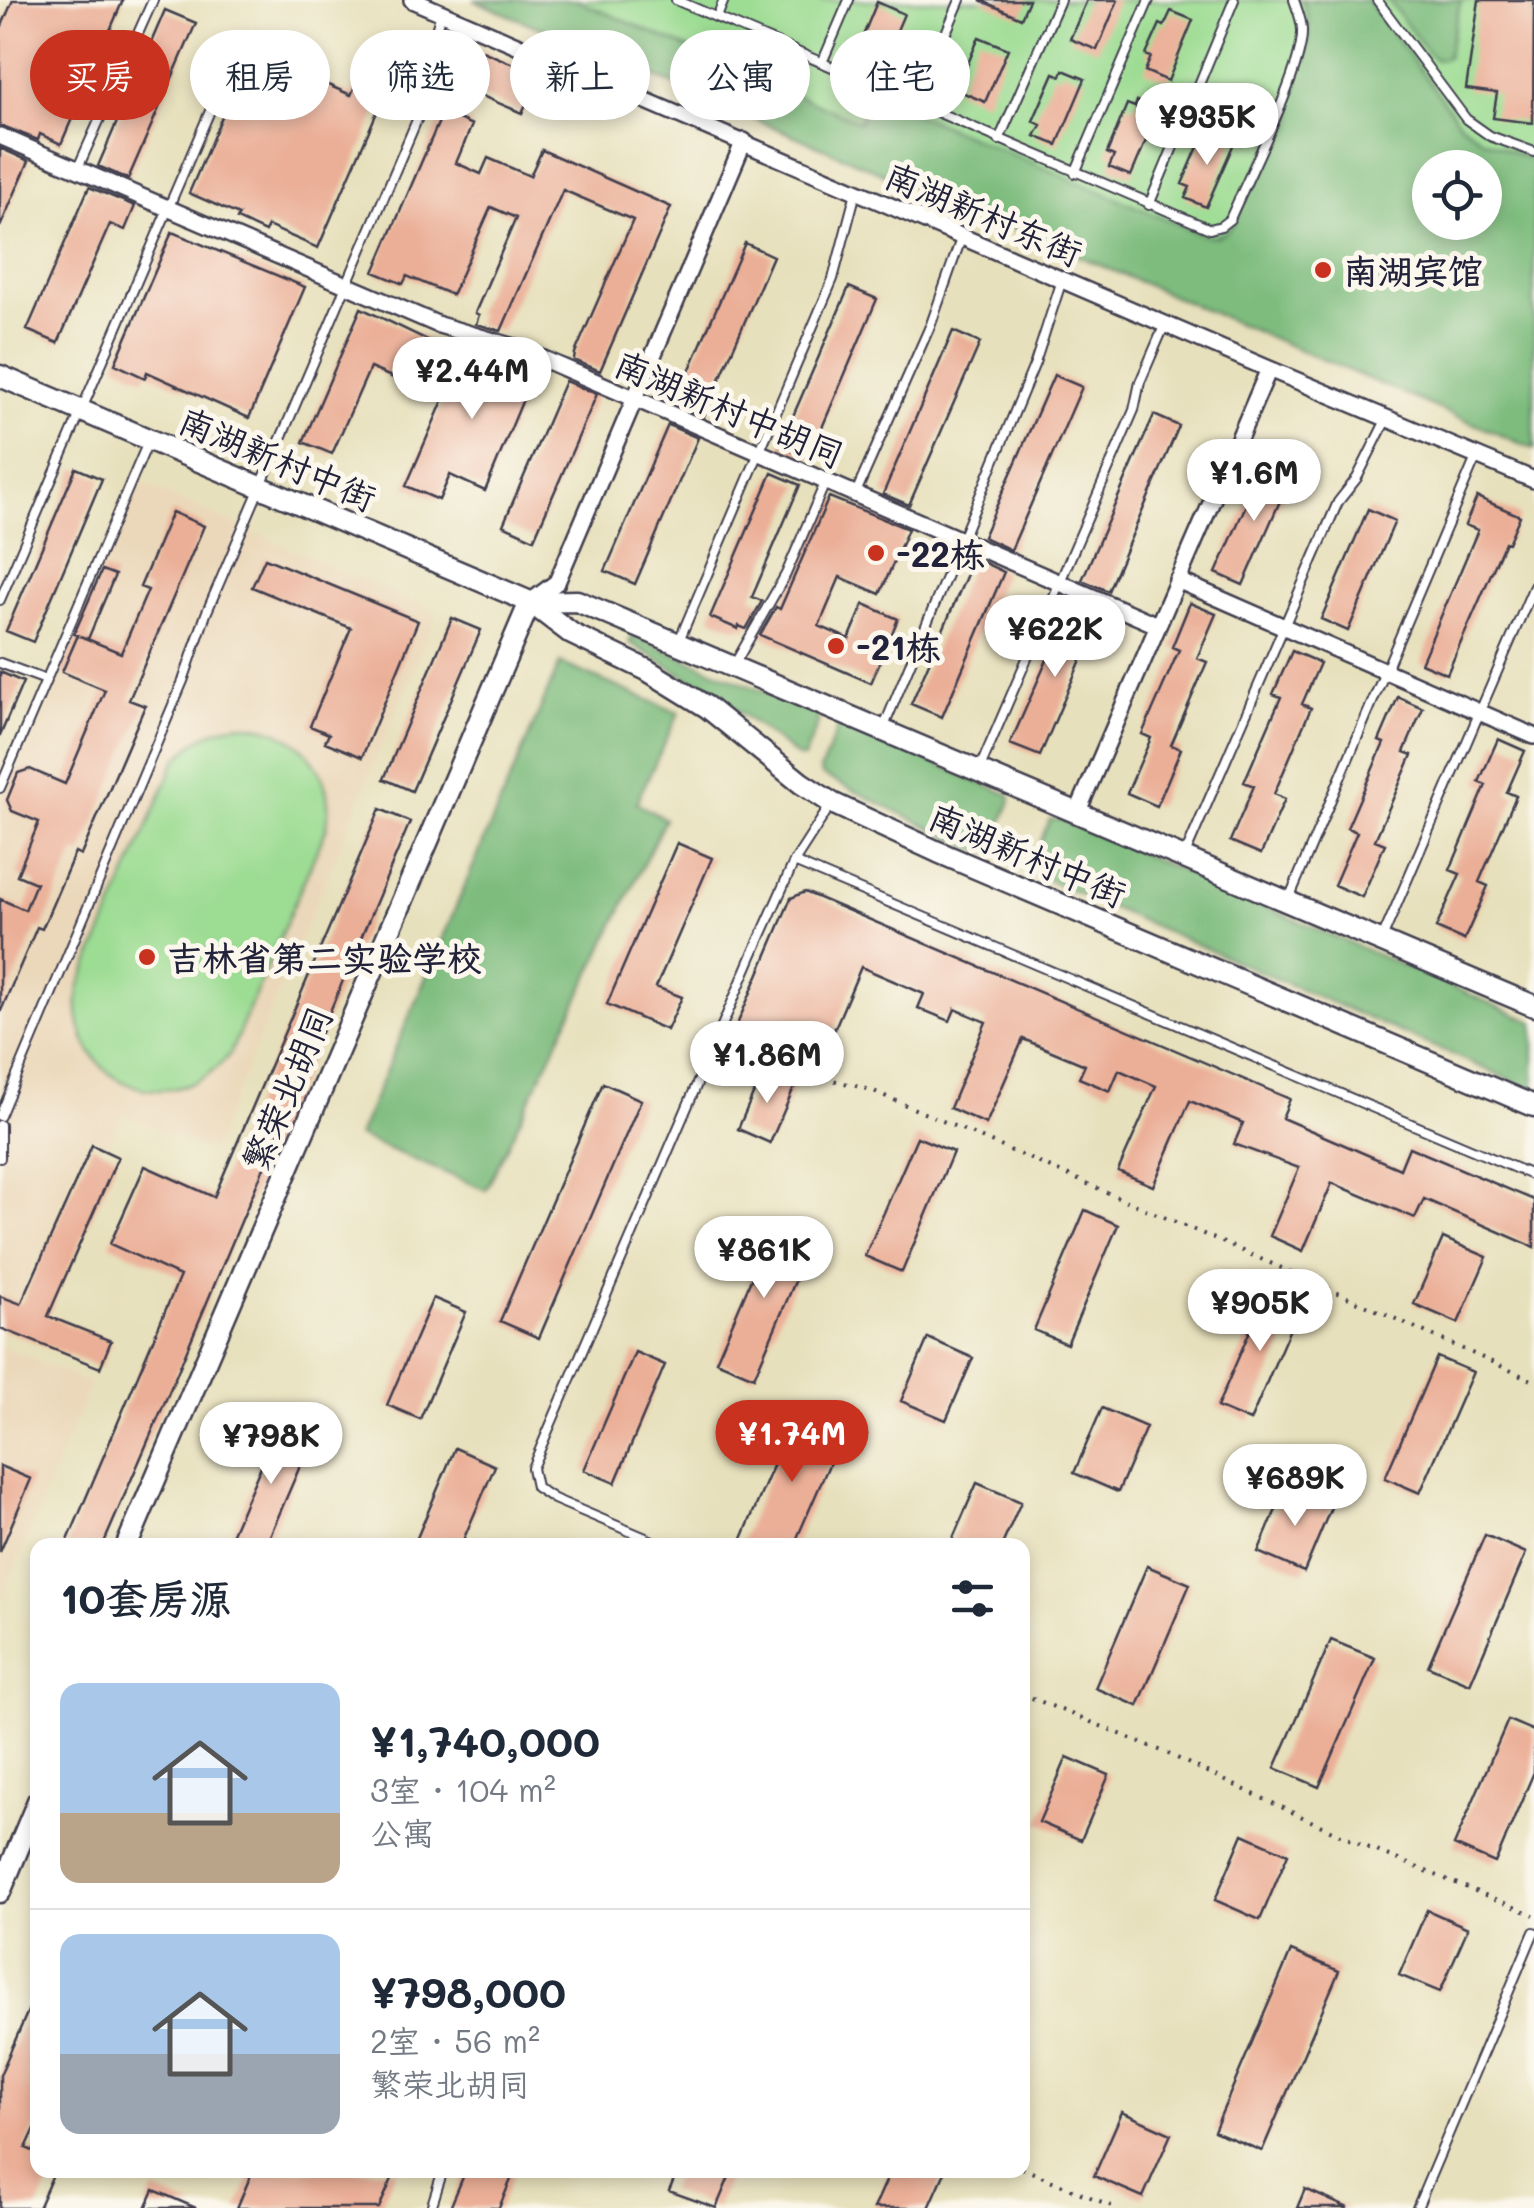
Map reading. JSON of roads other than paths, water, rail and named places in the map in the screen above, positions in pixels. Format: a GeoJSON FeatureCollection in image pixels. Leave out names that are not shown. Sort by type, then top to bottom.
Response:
{"type":"FeatureCollection","features":[{"type":"Feature","properties":{"kind":"street","name":"南湖新村东街"},"geometry":{"type":"LineString","coordinates":[[412,0],[1534,480]]}},
{"type":"Feature","properties":{"kind":"street","name":"南湖新村中胡同"},"geometry":{"type":"LineString","coordinates":[[0,136],[439,324],[518,348],[1157,624]]}},
{"type":"Feature","properties":{"kind":"street"},"geometry":{"type":"LineString","coordinates":[[530,602],[557,582],[744,141]]}},
{"type":"Feature","properties":{"kind":"street"},"geometry":{"type":"LineString","coordinates":[[1078,812],[1269,369]]}},
{"type":"Feature","properties":{"kind":"street","name":"南湖新村中街"},"geometry":{"type":"LineString","coordinates":[[0,376],[530,602],[572,634],[647,670],[707,706],[801,783],[832,803],[1534,1106]]}},
{"type":"Feature","properties":{"kind":"street"},"geometry":{"type":"LineString","coordinates":[[1177,580],[1534,736]]}},
{"type":"Feature","properties":{"kind":"street","name":"南湖新村中街"},"geometry":{"type":"LineString","coordinates":[[530,602],[577,601],[1534,1006]]}},
{"type":"Feature","properties":{"kind":"street","name":"繁荣北胡同"},"geometry":{"type":"LineString","coordinates":[[130,1538],[530,602]]}},
{"type":"Feature","properties":{"kind":"street"},"geometry":{"type":"LineString","coordinates":[[0,1892],[30,1820]]}},
{"type":"Feature","properties":{"kind":"lane"},"geometry":{"type":"LineString","coordinates":[[78,170],[152,0]]}},
{"type":"Feature","properties":{"kind":"lane"},"geometry":{"type":"LineString","coordinates":[[676,0],[830,66]]}},
{"type":"Feature","properties":{"kind":"lane"},"geometry":{"type":"LineString","coordinates":[[717,18],[724,0]]}},
{"type":"Feature","properties":{"kind":"lane"},"geometry":{"type":"LineString","coordinates":[[822,63],[850,0]]}},
{"type":"Feature","properties":{"kind":"lane"},"geometry":{"type":"LineString","coordinates":[[947,30],[960,0]]}},
{"type":"Feature","properties":{"kind":"lane"},"geometry":{"type":"LineString","coordinates":[[1000,140],[1060,0]]}},
{"type":"Feature","properties":{"kind":"lane"},"geometry":{"type":"LineString","coordinates":[[1075,173],[1149,0]]}},
{"type":"Feature","properties":{"kind":"lane"},"geometry":{"type":"LineString","coordinates":[[1148,205],[1234,0]]}},
{"type":"Feature","properties":{"kind":"lane"},"geometry":{"type":"LineString","coordinates":[[955,120],[1148,205],[1210,229],[1221,226],[1230,218],[1299,52],[1302,30],[1294,0]]}},
{"type":"Feature","properties":{"kind":"lane"},"geometry":{"type":"LineString","coordinates":[[1377,0],[1466,119],[1490,136],[1534,152]]}},
{"type":"Feature","properties":{"kind":"lane"},"geometry":{"type":"LineString","coordinates":[[0,1116],[422,108],[428,62],[441,12]]}},
{"type":"Feature","properties":{"kind":"lane"},"geometry":{"type":"LineString","coordinates":[[0,600],[206,120]]}},
{"type":"Feature","properties":{"kind":"lane"},"geometry":{"type":"LineString","coordinates":[[678,643],[832,279],[856,190]]}},
{"type":"Feature","properties":{"kind":"lane"},"geometry":{"type":"LineString","coordinates":[[855,495],[931,324],[962,236]]}},
{"type":"Feature","properties":{"kind":"lane"},"geometry":{"type":"LineString","coordinates":[[883,730],[1035,363],[1062,280]]}},
{"type":"Feature","properties":{"kind":"lane"},"geometry":{"type":"LineString","coordinates":[[979,770],[1134,410],[1140,382],[1166,324]]}},
{"type":"Feature","properties":{"kind":"lane"},"geometry":{"type":"LineString","coordinates":[[1184,856],[1338,502],[1357,478],[1387,418]]}},
{"type":"Feature","properties":{"kind":"lane"},"geometry":{"type":"LineString","coordinates":[[0,788],[150,438]]}},
{"type":"Feature","properties":{"kind":"lane"},"geometry":{"type":"LineString","coordinates":[[1288,901],[1477,455]]}},
{"type":"Feature","properties":{"kind":"lane"},"geometry":{"type":"LineString","coordinates":[[733,667],[786,574],[825,482]]}},
{"type":"Feature","properties":{"kind":"lane"},"geometry":{"type":"LineString","coordinates":[[1381,941],[1534,586]]}},
{"type":"Feature","properties":{"kind":"lane"},"geometry":{"type":"LineString","coordinates":[[0,663],[46,680]]}},
{"type":"Feature","properties":{"kind":"lane"},"geometry":{"type":"LineString","coordinates":[[645,1538],[554,1500],[536,1487],[532,1468],[794,862],[832,803]]}},
{"type":"Feature","properties":{"kind":"lane"},"geometry":{"type":"LineString","coordinates":[[794,862],[1534,1176]]}},
{"type":"Feature","properties":{"kind":"lane"},"geometry":{"type":"LineString","coordinates":[[0,1126],[0,1158]]}},
{"type":"Feature","properties":{"kind":"lane"},"geometry":{"type":"LineString","coordinates":[[1418,2208],[1534,1932]]}},
{"type":"Feature","properties":{"kind":"lane"},"geometry":{"type":"LineString","coordinates":[[432,2208],[441,2178]]}},
{"type":"Feature","properties":{"kind":"place","name":"南湖宾馆"},"geometry":{"type":"Point","coordinates":[1323,270]}},
{"type":"Feature","properties":{"kind":"place","name":"-22栋"},"geometry":{"type":"Point","coordinates":[876,553]}},
{"type":"Feature","properties":{"kind":"place","name":"-21栋"},"geometry":{"type":"Point","coordinates":[836,646]}},
{"type":"Feature","properties":{"kind":"place","name":"吉林省第二实验学校"},"geometry":{"type":"Point","coordinates":[147,957]}}]}
